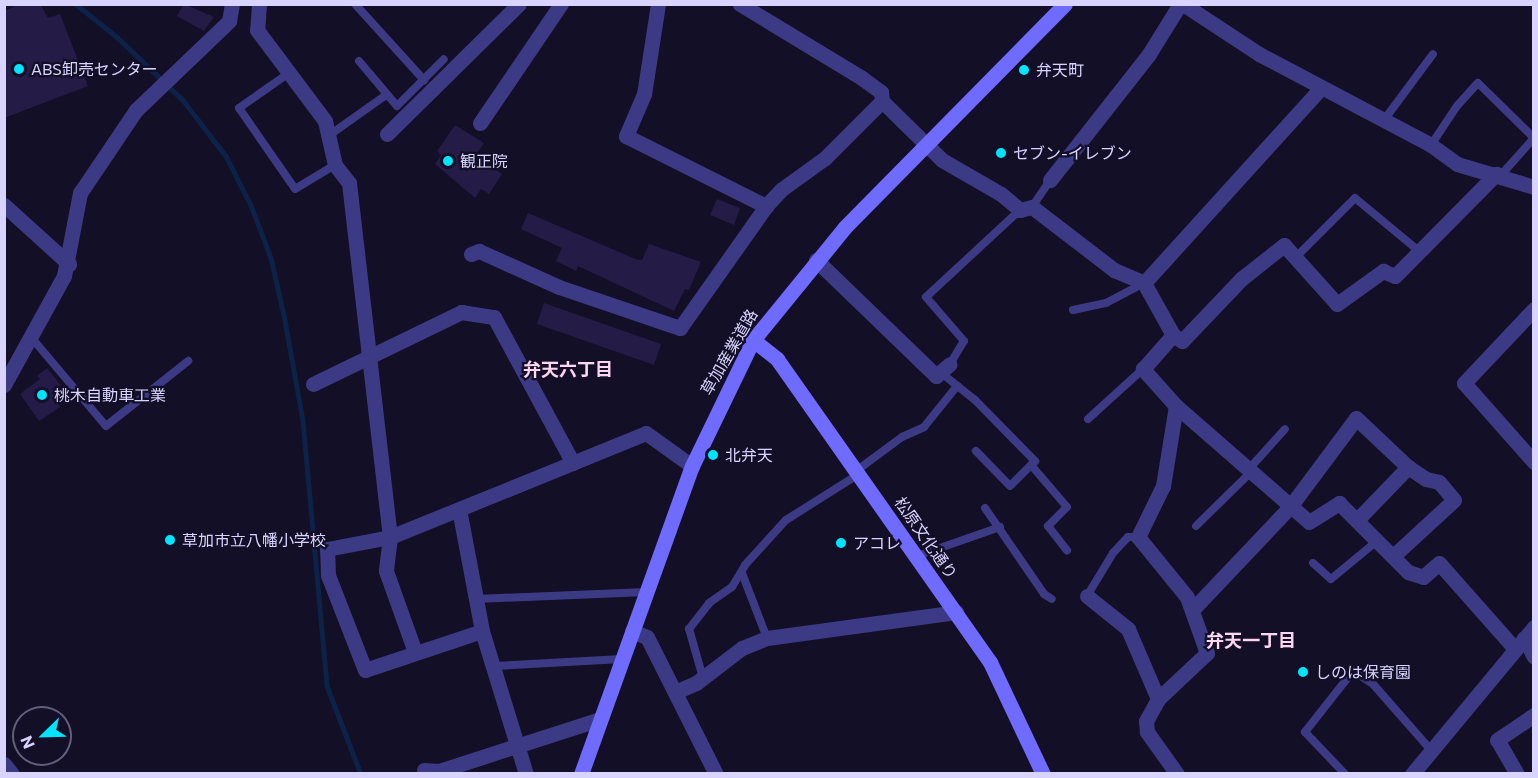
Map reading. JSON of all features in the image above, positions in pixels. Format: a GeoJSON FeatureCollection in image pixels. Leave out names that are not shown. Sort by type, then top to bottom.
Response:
{"type":"FeatureCollection","features":[{"type":"Feature","properties":{"kind":"main road","name":"草加産業道路"},"geometry":{"type":"LineString","coordinates":[[580,774],[692,466],[753,339],[816,260],[1065,4]]}},
{"type":"Feature","properties":{"kind":"main road","name":"松原文化通り"},"geometry":{"type":"LineString","coordinates":[[753,339],[777,359],[956,612],[1003,685],[1043,774]]}},
{"type":"Feature","properties":{"kind":"street"},"geometry":{"type":"LineString","coordinates":[[4,385],[69,264],[72,220],[80,193],[136,110],[229,21],[232,4]]}},
{"type":"Feature","properties":{"kind":"street"},"geometry":{"type":"LineString","coordinates":[[259,4],[257,30],[331,134],[335,165],[349,183],[371,354],[390,537],[386,571],[415,652]]}},
{"type":"Feature","properties":{"kind":"street"},"geometry":{"type":"LineString","coordinates":[[387,134],[519,4]]}},
{"type":"Feature","properties":{"kind":"street"},"geometry":{"type":"LineString","coordinates":[[480,123],[561,4]]}},
{"type":"Feature","properties":{"kind":"street"},"geometry":{"type":"LineString","coordinates":[[658,4],[644,94],[626,136],[766,206]]}},
{"type":"Feature","properties":{"kind":"street"},"geometry":{"type":"LineString","coordinates":[[740,4],[862,78],[881,92],[882,100],[927,147],[1026,209],[1114,270],[1144,283],[1173,335],[1182,341],[1241,279],[1284,245],[1337,304],[1383,271],[1395,276],[1498,175]]}},
{"type":"Feature","properties":{"kind":"street"},"geometry":{"type":"LineString","coordinates":[[1050,180],[1082,136],[1133,76],[1182,4],[1321,88],[1431,145],[1457,164],[1533,187]]}},
{"type":"Feature","properties":{"kind":"street"},"geometry":{"type":"LineString","coordinates":[[1200,4],[1207,19]]}},
{"type":"Feature","properties":{"kind":"street"},"geometry":{"type":"LineString","coordinates":[[1144,283],[1321,88]]}},
{"type":"Feature","properties":{"kind":"street"},"geometry":{"type":"LineString","coordinates":[[471,254],[479,251],[559,287],[680,328],[766,206],[782,189],[825,158],[882,100]]}},
{"type":"Feature","properties":{"kind":"street"},"geometry":{"type":"LineString","coordinates":[[5,204],[69,264]]}},
{"type":"Feature","properties":{"kind":"street"},"geometry":{"type":"LineString","coordinates":[[816,260],[936,376],[945,368]]}},
{"type":"Feature","properties":{"kind":"street"},"geometry":{"type":"LineString","coordinates":[[1533,309],[1464,383],[1533,462]]}},
{"type":"Feature","properties":{"kind":"street"},"geometry":{"type":"LineString","coordinates":[[313,384],[461,312],[494,317],[573,463]]}},
{"type":"Feature","properties":{"kind":"street"},"geometry":{"type":"LineString","coordinates":[[1173,335],[1143,369],[1176,406],[1288,508],[1308,522],[1340,503],[1408,572],[1423,576],[1439,563],[1524,638],[1533,657]]}},
{"type":"Feature","properties":{"kind":"street"},"geometry":{"type":"LineString","coordinates":[[1176,406],[1163,486],[1138,537],[1179,585],[1193,609],[1207,653],[1158,699],[1146,721],[1147,732],[1177,774]]}},
{"type":"Feature","properties":{"kind":"street"},"geometry":{"type":"LineString","coordinates":[[1193,609],[1288,508],[1356,418],[1408,467],[1426,479],[1439,482],[1454,500],[1393,556]]}},
{"type":"Feature","properties":{"kind":"street"},"geometry":{"type":"LineString","coordinates":[[482,631],[364,670],[328,575],[327,549],[390,537],[646,433],[692,466]]}},
{"type":"Feature","properties":{"kind":"street"},"geometry":{"type":"LineString","coordinates":[[1357,520],[1408,467]]}},
{"type":"Feature","properties":{"kind":"street"},"geometry":{"type":"LineString","coordinates":[[459,509],[482,631],[526,774]]}},
{"type":"Feature","properties":{"kind":"street"},"geometry":{"type":"LineString","coordinates":[[1087,596],[1128,629],[1158,699]]}},
{"type":"Feature","properties":{"kind":"street"},"geometry":{"type":"LineString","coordinates":[[675,692],[703,678],[742,648],[767,638],[956,612]]}},
{"type":"Feature","properties":{"kind":"street"},"geometry":{"type":"LineString","coordinates":[[632,631],[647,637],[716,774]]}},
{"type":"Feature","properties":{"kind":"street"},"geometry":{"type":"LineString","coordinates":[[1412,774],[1430,748],[1524,638]]}},
{"type":"Feature","properties":{"kind":"street"},"geometry":{"type":"LineString","coordinates":[[1517,774],[1497,740],[1533,715]]}},
{"type":"Feature","properties":{"kind":"street"},"geometry":{"type":"LineString","coordinates":[[424,770],[439,771],[516,745],[550,738],[600,719]]}},
{"type":"Feature","properties":{"kind":"street"},"geometry":{"type":"LineString","coordinates":[[4,764],[12,774]]}},
{"type":"Feature","properties":{"kind":"lane"},"geometry":{"type":"LineString","coordinates":[[355,4],[424,80]]}},
{"type":"Feature","properties":{"kind":"lane"},"geometry":{"type":"LineString","coordinates":[[1384,120],[1433,54]]}},
{"type":"Feature","properties":{"kind":"lane"},"geometry":{"type":"LineString","coordinates":[[359,61],[397,106],[444,59]]}},
{"type":"Feature","properties":{"kind":"lane"},"geometry":{"type":"LineString","coordinates":[[289,73],[239,108],[295,189],[335,165]]}},
{"type":"Feature","properties":{"kind":"lane"},"geometry":{"type":"LineString","coordinates":[[1431,145],[1457,106],[1478,83],[1533,138],[1498,175]]}},
{"type":"Feature","properties":{"kind":"lane"},"geometry":{"type":"LineString","coordinates":[[331,134],[386,95]]}},
{"type":"Feature","properties":{"kind":"lane"},"geometry":{"type":"LineString","coordinates":[[976,451],[1010,486],[1035,460],[957,386],[945,368],[964,341],[926,297],[1026,209],[1050,180]]}},
{"type":"Feature","properties":{"kind":"lane"},"geometry":{"type":"LineString","coordinates":[[1296,257],[1355,198],[1420,252]]}},
{"type":"Feature","properties":{"kind":"lane"},"geometry":{"type":"LineString","coordinates":[[1073,310],[1106,303],[1144,283]]}},
{"type":"Feature","properties":{"kind":"lane"},"geometry":{"type":"LineString","coordinates":[[31,337],[106,426],[188,361]]}},
{"type":"Feature","properties":{"kind":"lane"},"geometry":{"type":"LineString","coordinates":[[1088,419],[1143,369]]}},
{"type":"Feature","properties":{"kind":"lane"},"geometry":{"type":"LineString","coordinates":[[703,678],[689,629],[709,603],[732,587],[786,520],[857,473],[902,437],[924,427],[957,386]]}},
{"type":"Feature","properties":{"kind":"lane"},"geometry":{"type":"LineString","coordinates":[[1196,526],[1249,472],[1285,429]]}},
{"type":"Feature","properties":{"kind":"lane"},"geometry":{"type":"LineString","coordinates":[[1031,465],[1067,507],[1048,526],[1067,550]]}},
{"type":"Feature","properties":{"kind":"lane"},"geometry":{"type":"LineString","coordinates":[[986,508],[1044,594],[1052,599]]}},
{"type":"Feature","properties":{"kind":"lane"},"geometry":{"type":"LineString","coordinates":[[917,556],[1000,527]]}},
{"type":"Feature","properties":{"kind":"lane"},"geometry":{"type":"LineString","coordinates":[[1087,596],[1113,552],[1128,537],[1138,537]]}},
{"type":"Feature","properties":{"kind":"lane"},"geometry":{"type":"LineString","coordinates":[[1313,563],[1331,579],[1377,542]]}},
{"type":"Feature","properties":{"kind":"lane"},"geometry":{"type":"LineString","coordinates":[[742,573],[767,638]]}},
{"type":"Feature","properties":{"kind":"lane"},"geometry":{"type":"LineString","coordinates":[[476,599],[646,592]]}},
{"type":"Feature","properties":{"kind":"lane"},"geometry":{"type":"LineString","coordinates":[[494,666],[622,658]]}},
{"type":"Feature","properties":{"kind":"lane"},"geometry":{"type":"LineString","coordinates":[[1346,774],[1305,732],[1353,671],[1373,684],[1430,748]]}},
{"type":"Feature","properties":{"kind":"building"},"geometry":{"type":"Polygon","coordinates":[[[20,4],[40,4],[48,18],[60,14],[88,86],[4,118],[4,11],[20,4]]]}},
{"type":"Feature","properties":{"kind":"building"},"geometry":{"type":"Polygon","coordinates":[[[184,4],[214,17],[204,31],[177,16],[184,4]]]}},
{"type":"Feature","properties":{"kind":"building","name":"観正院"},"geometry":{"type":"Polygon","coordinates":[[[455,125],[484,143],[475,156],[502,174],[489,194],[481,189],[475,198],[435,164],[441,155],[437,151],[455,125]]]}},
{"type":"Feature","properties":{"kind":"building"},"geometry":{"type":"Polygon","coordinates":[[[717,199],[740,208],[734,225],[710,215],[717,199]]]}},
{"type":"Feature","properties":{"kind":"building"},"geometry":{"type":"Polygon","coordinates":[[[528,213],[638,260],[642,260],[649,244],[701,262],[689,290],[685,289],[674,311],[578,266],[576,271],[556,261],[562,248],[521,229],[528,213]]]}},
{"type":"Feature","properties":{"kind":"building"},"geometry":{"type":"Polygon","coordinates":[[[544,303],[661,344],[654,365],[537,324],[544,303]]]}},
{"type":"Feature","properties":{"kind":"building"},"geometry":{"type":"Polygon","coordinates":[[[47,368],[67,393],[57,401],[60,407],[39,421],[20,394],[40,379],[37,376],[47,368]]]}},
{"type":"Feature","properties":{"kind":"waterway"},"geometry":{"type":"LineString","coordinates":[[76,4],[117,37],[183,100],[226,156],[251,205],[271,258],[303,421],[327,686],[361,774]]}},
{"type":"Feature","properties":{"kind":"place","name":"ABS卸売センター"},"geometry":{"type":"Point","coordinates":[19,69]}},
{"type":"Feature","properties":{"kind":"place","name":"弁天町"},"geometry":{"type":"Point","coordinates":[1024,70]}},
{"type":"Feature","properties":{"kind":"place","name":"セブン-イレブン"},"geometry":{"type":"Point","coordinates":[1001,153]}},
{"type":"Feature","properties":{"kind":"place","name":"観正院"},"geometry":{"type":"Point","coordinates":[448,161]}},
{"type":"Feature","properties":{"kind":"place","name":"桃木自動車工業"},"geometry":{"type":"Point","coordinates":[42,395]}},
{"type":"Feature","properties":{"kind":"place","name":"北弁天"},"geometry":{"type":"Point","coordinates":[713,455]}},
{"type":"Feature","properties":{"kind":"place","name":"草加市立八幡小学校"},"geometry":{"type":"Point","coordinates":[170,540]}},
{"type":"Feature","properties":{"kind":"place","name":"アコレ"},"geometry":{"type":"Point","coordinates":[841,543]}},
{"type":"Feature","properties":{"kind":"place","name":"しのは保育園"},"geometry":{"type":"Point","coordinates":[1303,672]}},
{"type":"Feature","properties":{"kind":"district","name":"弁天六丁目"},"geometry":{"type":"Point","coordinates":[568,369]}},
{"type":"Feature","properties":{"kind":"district","name":"弁天一丁目"},"geometry":{"type":"Point","coordinates":[1251,640]}}]}
